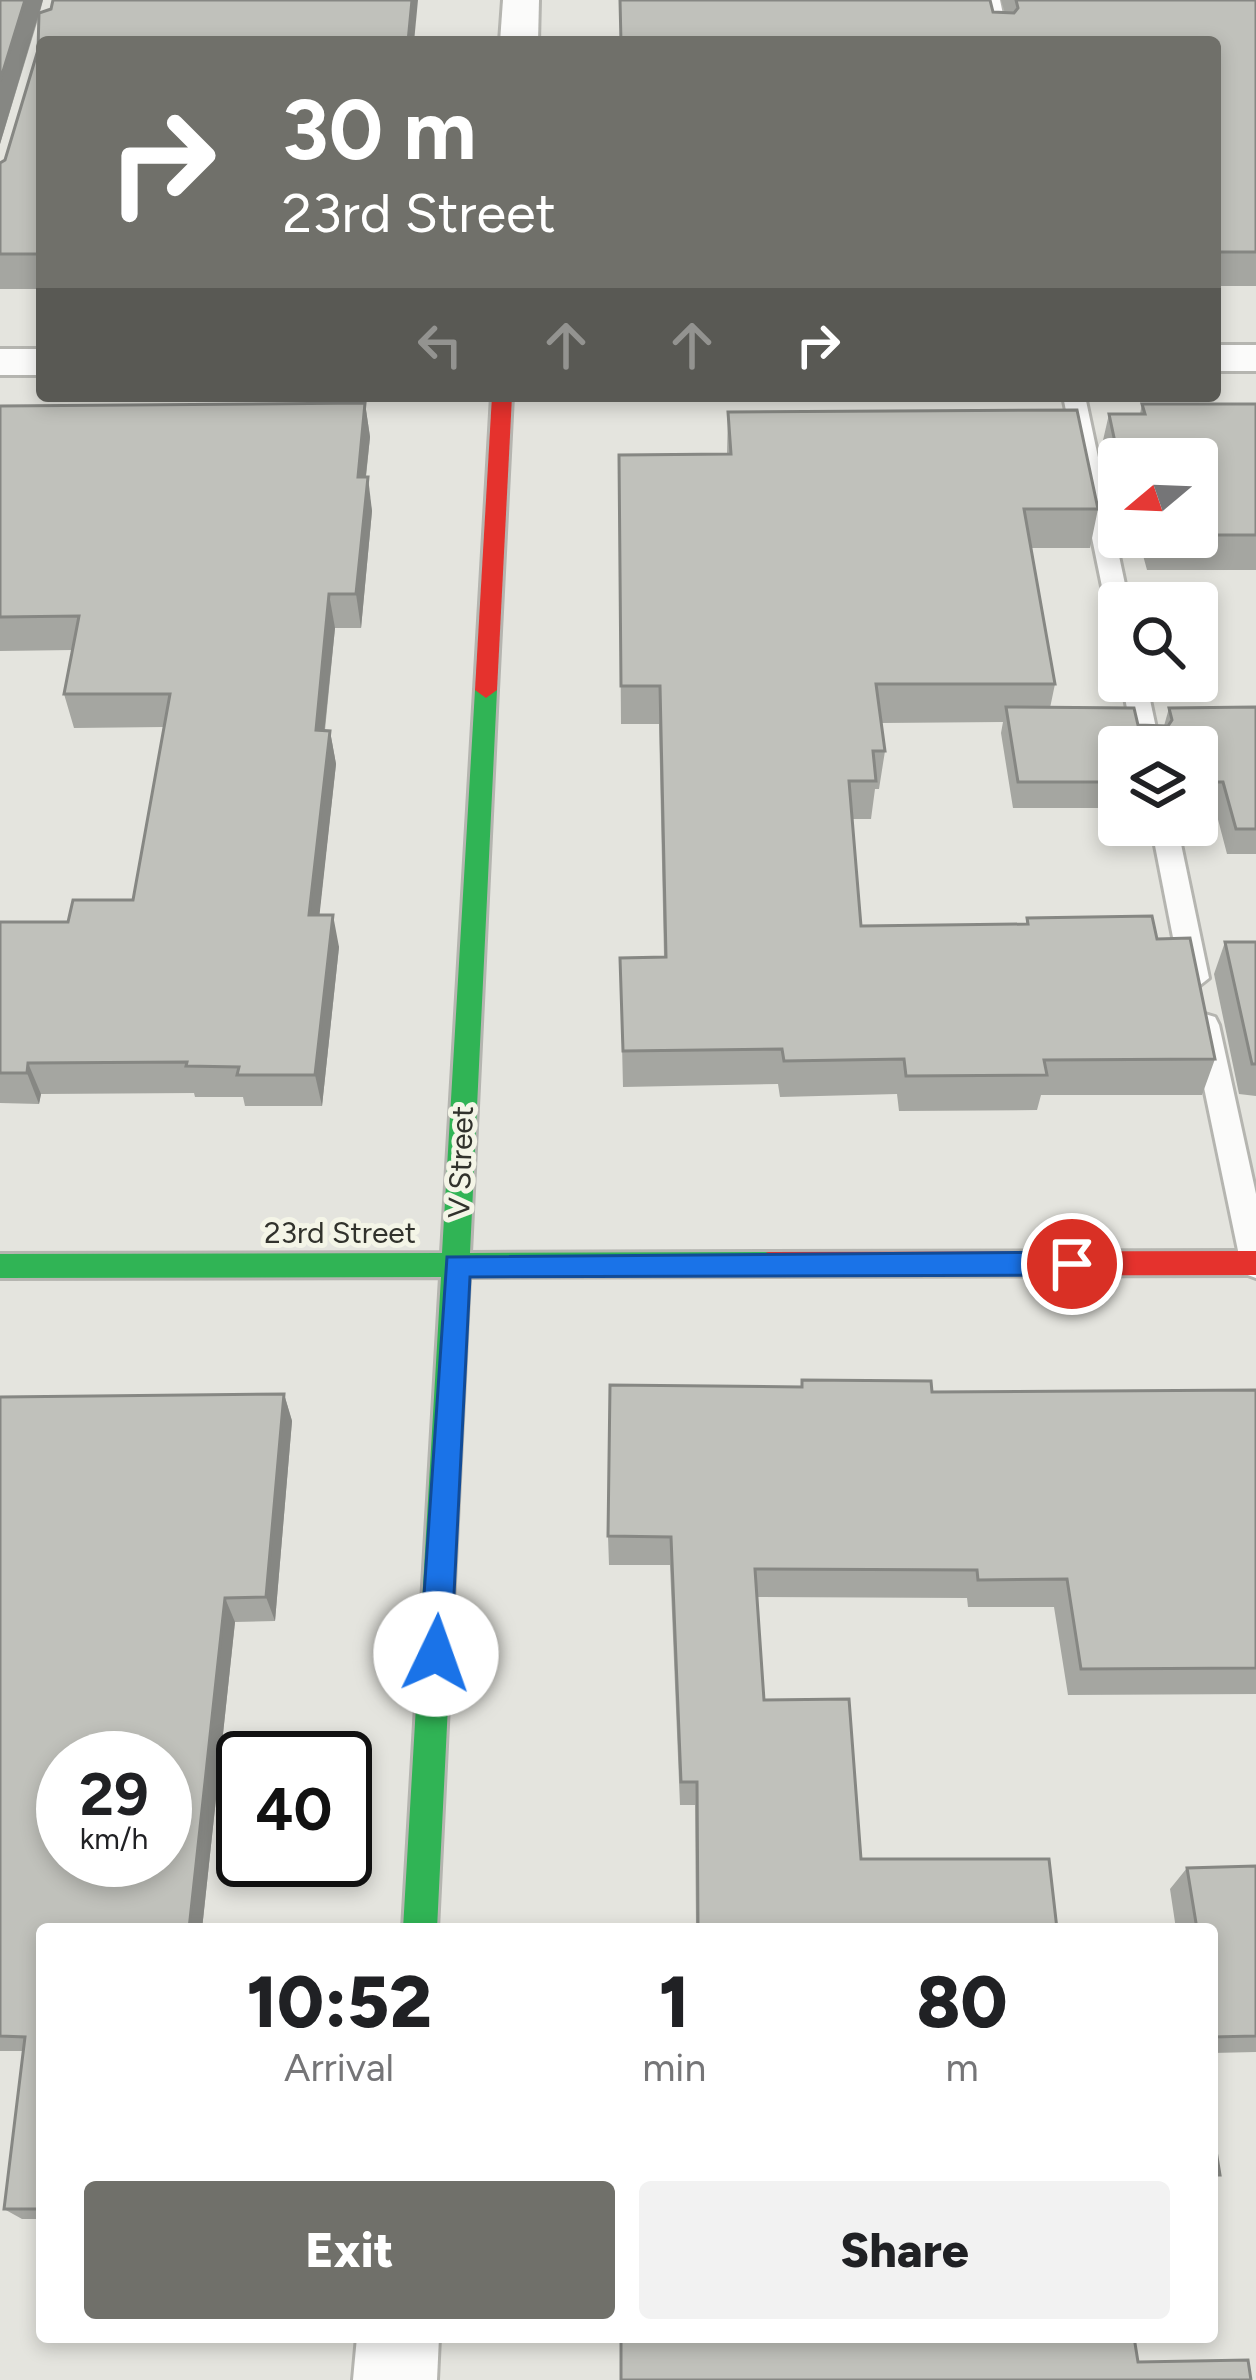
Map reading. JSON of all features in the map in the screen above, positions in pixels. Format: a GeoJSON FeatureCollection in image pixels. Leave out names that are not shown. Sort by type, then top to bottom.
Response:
{"type":"FeatureCollection","features":[{"type":"Feature","properties":{"kind":"street"},"geometry":{"type":"LineString","coordinates":[[519,36],[520,0]]}},
{"type":"Feature","properties":{"kind":"street"},"geometry":{"type":"LineString","coordinates":[[1221,358],[1256,358]]}},
{"type":"Feature","properties":{"kind":"street"},"geometry":{"type":"LineString","coordinates":[[0,362],[36,362]]}},
{"type":"Feature","properties":{"kind":"street","name":"V Street"},"geometry":{"type":"LineString","coordinates":[[420,1923],[502,402]]}},
{"type":"Feature","properties":{"kind":"street","name":"23rd Street"},"geometry":{"type":"LineString","coordinates":[[0,1266],[1256,1264]]}},
{"type":"Feature","properties":{"kind":"street"},"geometry":{"type":"LineString","coordinates":[[395,2380],[398,2343]]}},
{"type":"Feature","properties":{"kind":"lane"},"geometry":{"type":"LineString","coordinates":[[991,0],[999,36]]}},
{"type":"Feature","properties":{"kind":"lane"},"geometry":{"type":"LineString","coordinates":[[1075,402],[1113,582]]}},
{"type":"Feature","properties":{"kind":"lane"},"geometry":{"type":"LineString","coordinates":[[1168,846],[1256,1264]]}},
{"type":"Feature","properties":{"kind":"building"},"geometry":{"type":"Polygon","coordinates":[[[0,0],[25,0],[0,81],[0,0]]]}},
{"type":"Feature","properties":{"kind":"building"},"geometry":{"type":"Polygon","coordinates":[[[53,0],[412,0],[409,36],[38,36],[39,13],[51,9],[53,0]]]}},
{"type":"Feature","properties":{"kind":"building"},"geometry":{"type":"Polygon","coordinates":[[[620,0],[990,0],[993,12],[1014,13],[1016,0],[1256,0],[1256,252],[1221,252],[1221,36],[621,36],[620,0]]]}},
{"type":"Feature","properties":{"kind":"building"},"geometry":{"type":"Polygon","coordinates":[[[36,57],[36,254],[0,254],[0,163],[5,160],[36,57]]]}},
{"type":"Feature","properties":{"kind":"building"},"geometry":{"type":"Polygon","coordinates":[[[365,403],[358,477],[368,477],[356,594],[329,594],[316,730],[330,731],[309,915],[333,915],[315,1075],[237,1075],[239,1067],[186,1066],[187,1062],[28,1063],[27,1073],[0,1073],[0,922],[68,922],[73,900],[133,900],[170,694],[64,694],[79,616],[0,617],[0,406],[365,403]]]}},
{"type":"Feature","properties":{"kind":"building"},"geometry":{"type":"Polygon","coordinates":[[[1142,404],[1256,404],[1256,535],[1218,535],[1218,438],[1114,438],[1109,414],[1145,414],[1142,404]]]}},
{"type":"Feature","properties":{"kind":"building"},"geometry":{"type":"Polygon","coordinates":[[[1077,410],[1098,509],[1024,509],[1055,684],[876,684],[885,751],[873,751],[876,781],[849,781],[861,926],[1028,924],[1027,918],[1152,916],[1157,939],[1190,938],[1215,1059],[1044,1060],[1047,1075],[906,1076],[904,1059],[784,1061],[782,1049],[623,1051],[620,958],[666,957],[660,686],[621,686],[619,455],[731,454],[728,412],[1077,410]]]}},
{"type":"Feature","properties":{"kind":"building"},"geometry":{"type":"Polygon","coordinates":[[[1006,707],[1134,708],[1138,725],[1168,726],[1098,726],[1098,782],[1018,782],[1006,707]]]}},
{"type":"Feature","properties":{"kind":"building"},"geometry":{"type":"Polygon","coordinates":[[[1256,707],[1256,829],[1236,829],[1223,782],[1218,782],[1218,726],[1168,726],[1172,720],[1169,708],[1256,707]]]}},
{"type":"Feature","properties":{"kind":"building"},"geometry":{"type":"Polygon","coordinates":[[[1225,942],[1256,942],[1256,1064],[1252,1064],[1225,942]]]}},
{"type":"Feature","properties":{"kind":"building"},"geometry":{"type":"Polygon","coordinates":[[[802,1380],[931,1381],[932,1392],[1256,1390],[1256,1668],[1081,1669],[1067,1579],[978,1580],[977,1570],[755,1569],[764,1700],[849,1699],[861,1859],[1049,1859],[1056,1923],[698,1923],[697,1782],[681,1782],[671,1537],[608,1536],[610,1385],[802,1387],[802,1380]]]}},
{"type":"Feature","properties":{"kind":"building"},"geometry":{"type":"Polygon","coordinates":[[[284,1394],[266,1597],[225,1598],[190,1923],[36,1923],[36,2209],[4,2209],[25,2037],[0,2036],[0,1397],[284,1394]]]}},
{"type":"Feature","properties":{"kind":"building"},"geometry":{"type":"Polygon","coordinates":[[[1256,1866],[1256,2036],[1218,2037],[1218,1923],[1196,1923],[1187,1868],[1256,1866]]]}},
{"type":"Feature","properties":{"kind":"building"},"geometry":{"type":"Polygon","coordinates":[[[621,2343],[1135,2343],[1138,2362],[1248,2360],[1251,2380],[621,2380],[621,2343]]]}},
{"type":"Feature","properties":{"kind":"traffic: fast"},"geometry":{"type":"LineString","coordinates":[[420,1923],[486,690]]}},
{"type":"Feature","properties":{"kind":"traffic: fast"},"geometry":{"type":"LineString","coordinates":[[0,1266],[768,1264]]}},
{"type":"Feature","properties":{"kind":"traffic: jam"},"geometry":{"type":"LineString","coordinates":[[486,690],[502,402]]}},
{"type":"Feature","properties":{"kind":"traffic: jam"},"geometry":{"type":"LineString","coordinates":[[768,1264],[1256,1263]]}},
{"type":"Feature","properties":{"kind":"route"},"geometry":{"type":"LineString","coordinates":[[436,1654],[457,1265],[1072,1264]]}}]}
